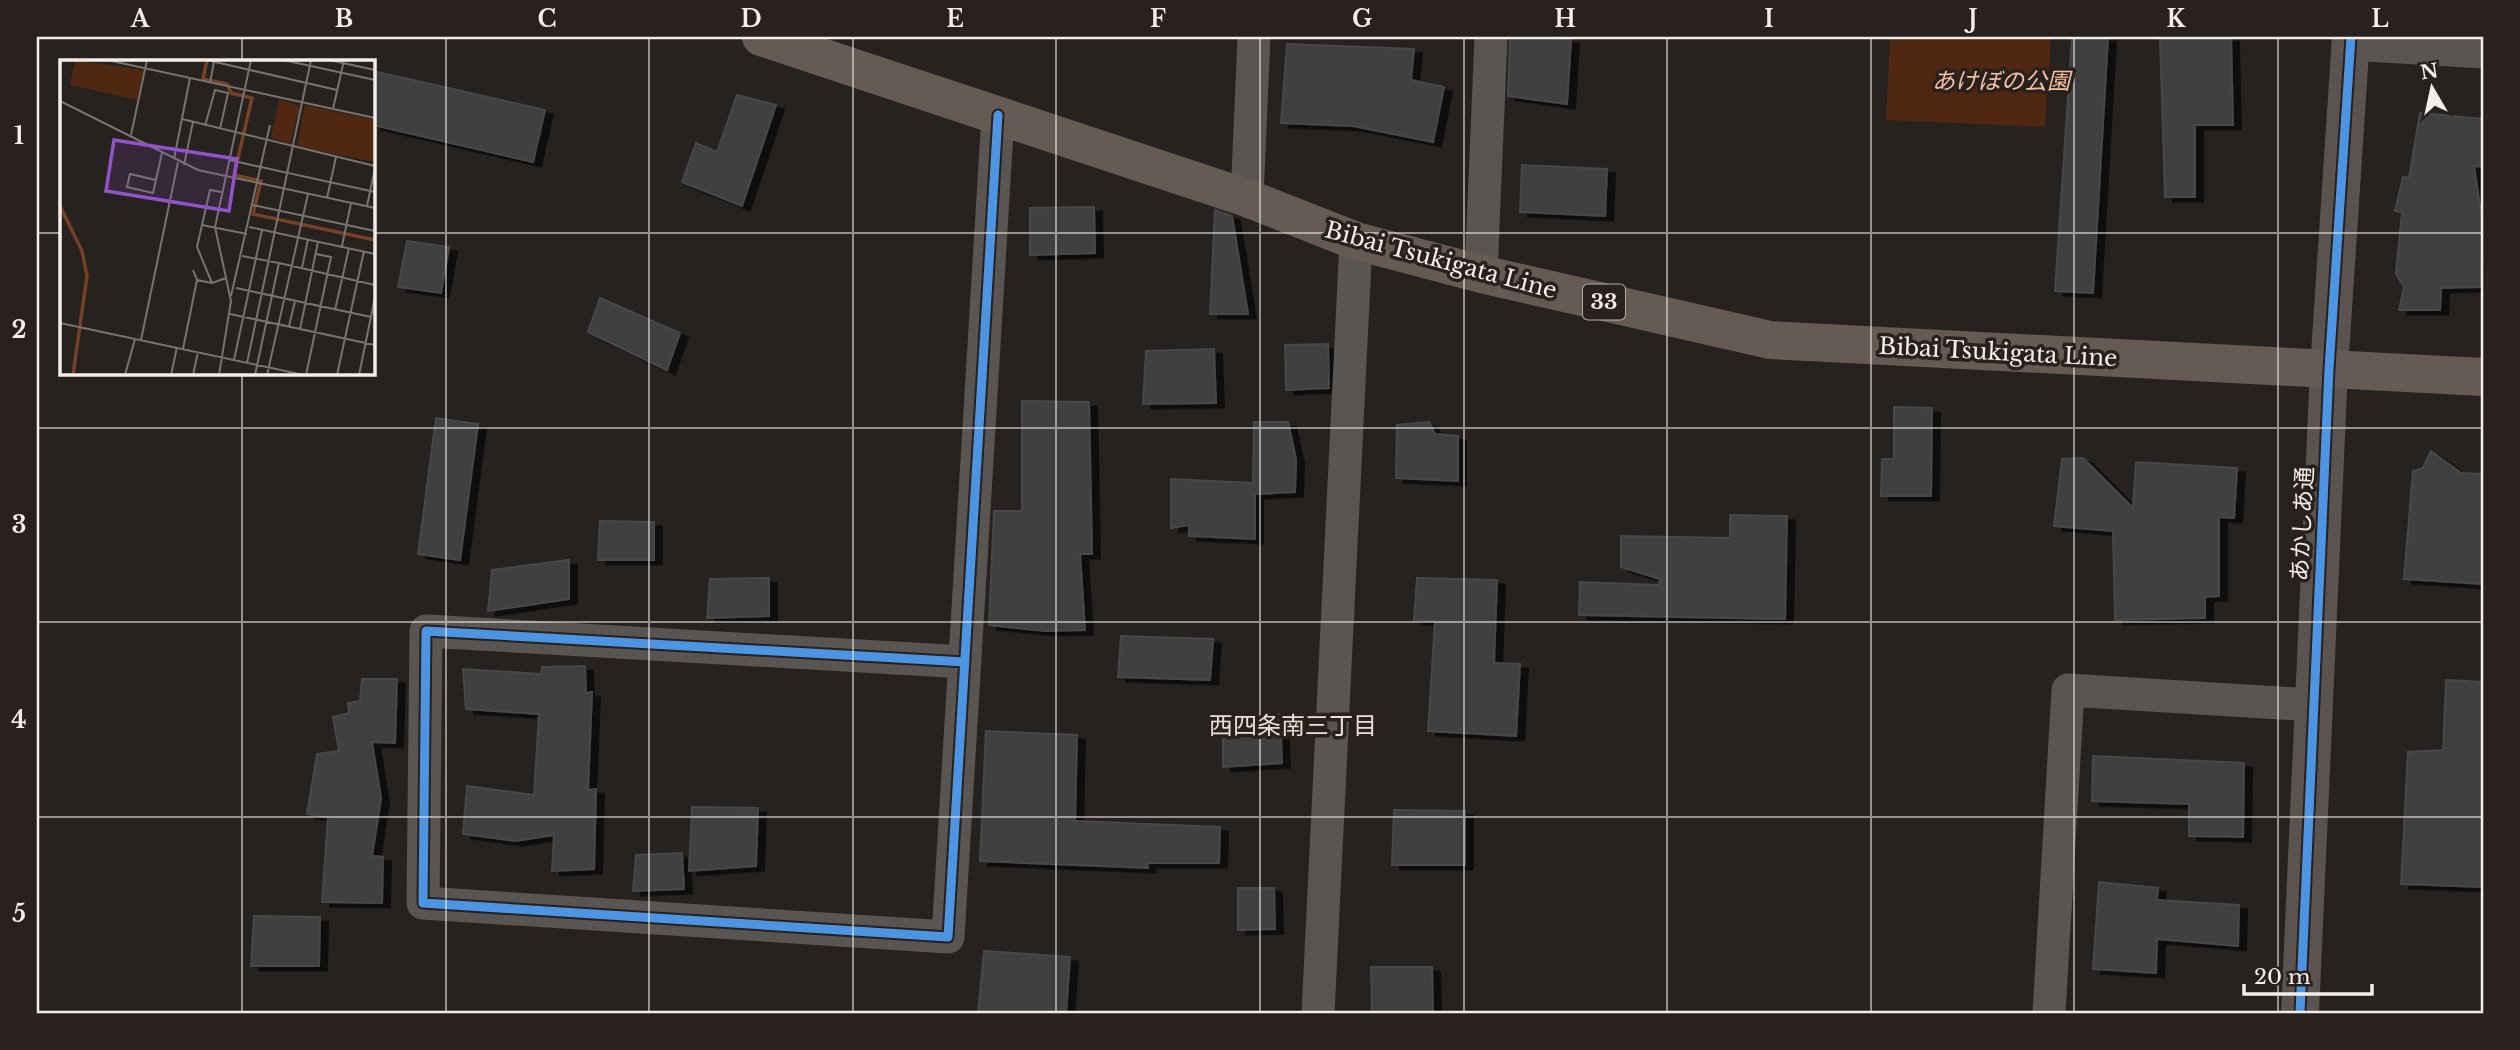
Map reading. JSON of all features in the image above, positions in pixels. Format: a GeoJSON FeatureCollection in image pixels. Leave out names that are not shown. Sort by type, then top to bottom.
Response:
{"type":"FeatureCollection","features":[{"type":"Feature","properties":{"kind":"main road","name":"Bibai Tsukigata Line"},"geometry":{"type":"LineString","coordinates":[[761,37],[1247,198],[1356,241],[1481,274],[1770,340],[2483,377]]}},
{"type":"Feature","properties":{"kind":"street"},"geometry":{"type":"LineString","coordinates":[[1247,198],[1254,37]]}},
{"type":"Feature","properties":{"kind":"street"},"geometry":{"type":"LineString","coordinates":[[1481,274],[1491,37]]}},
{"type":"Feature","properties":{"kind":"street"},"geometry":{"type":"LineString","coordinates":[[2351,40],[2483,52]]}},
{"type":"Feature","properties":{"kind":"street","name":"あかしあ通"},"geometry":{"type":"LineString","coordinates":[[2300,1013],[2329,369],[2351,40]]}},
{"type":"Feature","properties":{"kind":"street"},"geometry":{"type":"LineString","coordinates":[[965,662],[426,631],[423,903],[948,937],[965,662],[998,115]]}},
{"type":"Feature","properties":{"kind":"street"},"geometry":{"type":"LineString","coordinates":[[1318,1013],[1356,241]]}},
{"type":"Feature","properties":{"kind":"street"},"geometry":{"type":"LineString","coordinates":[[2049,1013],[2068,690],[2314,705]]}},
{"type":"Feature","properties":{"kind":"green space","name":"あけぼの公園"},"geometry":{"type":"Polygon","coordinates":[[[1890,37],[2051,37],[2045,127],[1886,120],[1890,37]]]}},
{"type":"Feature","properties":{"kind":"building"},"geometry":{"type":"Polygon","coordinates":[[[1510,37],[1571,39],[1567,104],[1508,96],[1510,37]]]}},
{"type":"Feature","properties":{"kind":"building"},"geometry":{"type":"Polygon","coordinates":[[[2072,37],[2108,37],[2093,293],[2055,291],[2072,37]]]}},
{"type":"Feature","properties":{"kind":"building"},"geometry":{"type":"Polygon","coordinates":[[[2160,37],[2231,37],[2233,125],[2195,125],[2195,197],[2165,197],[2160,37]]]}},
{"type":"Feature","properties":{"kind":"building"},"geometry":{"type":"Polygon","coordinates":[[[1287,44],[1414,49],[1411,80],[1444,87],[1433,142],[1353,126],[1281,123],[1287,44]]]}},
{"type":"Feature","properties":{"kind":"building"},"geometry":{"type":"Polygon","coordinates":[[[374,71],[545,110],[533,162],[374,125],[374,71]]]}},
{"type":"Feature","properties":{"kind":"building"},"geometry":{"type":"Polygon","coordinates":[[[737,95],[776,105],[742,206],[682,182],[696,143],[717,152],[737,95]]]}},
{"type":"Feature","properties":{"kind":"building"},"geometry":{"type":"Polygon","coordinates":[[[2420,113],[2483,119],[2483,167],[2474,166],[2483,227],[2480,287],[2441,288],[2440,310],[2399,310],[2404,287],[2396,274],[2402,212],[2395,211],[2403,177],[2409,178],[2420,113]]]}},
{"type":"Feature","properties":{"kind":"building"},"geometry":{"type":"Polygon","coordinates":[[[1522,165],[1607,169],[1605,216],[1520,212],[1522,165]]]}},
{"type":"Feature","properties":{"kind":"building"},"geometry":{"type":"Polygon","coordinates":[[[1094,207],[1095,253],[1030,255],[1030,208],[1094,207]]]}},
{"type":"Feature","properties":{"kind":"building"},"geometry":{"type":"Polygon","coordinates":[[[1215,210],[1232,216],[1248,314],[1210,314],[1215,210]]]}},
{"type":"Feature","properties":{"kind":"building"},"geometry":{"type":"Polygon","coordinates":[[[407,241],[449,247],[441,293],[398,287],[407,241]]]}},
{"type":"Feature","properties":{"kind":"building"},"geometry":{"type":"Polygon","coordinates":[[[600,298],[680,333],[667,370],[588,332],[600,298]]]}},
{"type":"Feature","properties":{"kind":"building"},"geometry":{"type":"Polygon","coordinates":[[[1328,344],[1329,388],[1286,390],[1285,345],[1328,344]]]}},
{"type":"Feature","properties":{"kind":"building"},"geometry":{"type":"Polygon","coordinates":[[[1214,349],[1216,403],[1143,404],[1146,351],[1214,349]]]}},
{"type":"Feature","properties":{"kind":"building"},"geometry":{"type":"Polygon","coordinates":[[[1022,401],[1089,402],[1092,554],[1080,554],[1085,630],[1046,631],[989,625],[994,511],[1022,511],[1022,401]]]}},
{"type":"Feature","properties":{"kind":"building"},"geometry":{"type":"Polygon","coordinates":[[[1894,407],[1932,408],[1931,496],[1881,496],[1882,459],[1894,459],[1894,407]]]}},
{"type":"Feature","properties":{"kind":"building"},"geometry":{"type":"Polygon","coordinates":[[[436,418],[478,424],[460,560],[418,554],[436,418]]]}},
{"type":"Feature","properties":{"kind":"building"},"geometry":{"type":"Polygon","coordinates":[[[1254,422],[1288,422],[1296,459],[1295,492],[1255,494],[1255,539],[1189,536],[1189,525],[1171,528],[1171,479],[1253,483],[1254,422]]]}},
{"type":"Feature","properties":{"kind":"building"},"geometry":{"type":"Polygon","coordinates":[[[1429,422],[1435,434],[1458,436],[1458,481],[1396,478],[1397,425],[1429,422]]]}},
{"type":"Feature","properties":{"kind":"building"},"geometry":{"type":"Polygon","coordinates":[[[2431,451],[2461,473],[2483,474],[2483,584],[2404,579],[2413,471],[2423,468],[2431,451]]]}},
{"type":"Feature","properties":{"kind":"building"},"geometry":{"type":"Polygon","coordinates":[[[2083,458],[2133,508],[2136,462],[2237,468],[2234,518],[2219,517],[2219,596],[2205,597],[2205,618],[2115,620],[2113,531],[2054,526],[2062,459],[2083,458]]]}},
{"type":"Feature","properties":{"kind":"building"},"geometry":{"type":"Polygon","coordinates":[[[1730,515],[1787,516],[1785,619],[1579,615],[1580,582],[1659,585],[1660,579],[1621,567],[1621,536],[1730,538],[1730,515]]]}},
{"type":"Feature","properties":{"kind":"building"},"geometry":{"type":"Polygon","coordinates":[[[600,521],[654,522],[654,560],[598,560],[600,521]]]}},
{"type":"Feature","properties":{"kind":"building"},"geometry":{"type":"Polygon","coordinates":[[[569,560],[569,599],[488,611],[492,570],[569,560]]]}},
{"type":"Feature","properties":{"kind":"building"},"geometry":{"type":"Polygon","coordinates":[[[769,578],[769,616],[707,618],[710,579],[769,578]]]}},
{"type":"Feature","properties":{"kind":"building"},"geometry":{"type":"Polygon","coordinates":[[[1417,578],[1497,580],[1494,663],[1520,664],[1516,736],[1428,731],[1435,621],[1414,620],[1417,578]]]}},
{"type":"Feature","properties":{"kind":"building"},"geometry":{"type":"Polygon","coordinates":[[[1121,636],[1213,639],[1210,680],[1118,677],[1121,636]]]}},
{"type":"Feature","properties":{"kind":"building"},"geometry":{"type":"Polygon","coordinates":[[[585,666],[586,693],[592,692],[588,790],[596,789],[594,869],[552,871],[554,835],[515,841],[463,834],[467,786],[534,795],[539,714],[466,709],[463,669],[541,674],[542,667],[585,666]]]}},
{"type":"Feature","properties":{"kind":"building"},"geometry":{"type":"Polygon","coordinates":[[[362,679],[397,679],[395,743],[372,742],[381,798],[372,856],[383,857],[382,903],[322,902],[328,817],[307,814],[317,754],[339,751],[333,717],[349,713],[348,703],[360,701],[362,679]]]}},
{"type":"Feature","properties":{"kind":"building"},"geometry":{"type":"Polygon","coordinates":[[[2446,680],[2483,682],[2483,887],[2401,884],[2408,752],[2443,750],[2446,680]]]}},
{"type":"Feature","properties":{"kind":"building"},"geometry":{"type":"Polygon","coordinates":[[[1280,714],[1282,763],[1223,767],[1223,718],[1280,714]]]}},
{"type":"Feature","properties":{"kind":"building"},"geometry":{"type":"Polygon","coordinates":[[[986,731],[1077,735],[1075,821],[1220,827],[1219,863],[1147,863],[1148,868],[980,861],[986,731]]]}},
{"type":"Feature","properties":{"kind":"building"},"geometry":{"type":"Polygon","coordinates":[[[2093,756],[2244,763],[2243,837],[2189,836],[2189,804],[2092,801],[2093,756]]]}},
{"type":"Feature","properties":{"kind":"building"},"geometry":{"type":"Polygon","coordinates":[[[692,807],[758,808],[756,866],[689,871],[692,807]]]}},
{"type":"Feature","properties":{"kind":"building"},"geometry":{"type":"Polygon","coordinates":[[[1394,810],[1465,811],[1465,865],[1392,865],[1394,810]]]}},
{"type":"Feature","properties":{"kind":"building"},"geometry":{"type":"Polygon","coordinates":[[[682,853],[684,889],[633,891],[636,855],[682,853]]]}},
{"type":"Feature","properties":{"kind":"building"},"geometry":{"type":"Polygon","coordinates":[[[2099,882],[2158,888],[2157,900],[2239,905],[2238,946],[2157,939],[2156,973],[2093,969],[2099,882]]]}},
{"type":"Feature","properties":{"kind":"building"},"geometry":{"type":"Polygon","coordinates":[[[1238,888],[1274,888],[1275,929],[1238,930],[1238,888]]]}},
{"type":"Feature","properties":{"kind":"building"},"geometry":{"type":"Polygon","coordinates":[[[254,916],[320,917],[319,966],[251,966],[254,916]]]}},
{"type":"Feature","properties":{"kind":"building"},"geometry":{"type":"Polygon","coordinates":[[[984,951],[1070,957],[1066,1013],[978,1013],[984,951]]]}},
{"type":"Feature","properties":{"kind":"building"},"geometry":{"type":"Polygon","coordinates":[[[1371,967],[1432,967],[1433,1013],[1372,1013],[1371,967]]]}},
{"type":"Feature","properties":{"kind":"cycle path"},"geometry":{"type":"LineString","coordinates":[[2300,1013],[2329,369],[2351,37]]}},
{"type":"Feature","properties":{"kind":"cycle path"},"geometry":{"type":"LineString","coordinates":[[965,662],[426,631],[423,903],[948,937],[998,115]]}},
{"type":"Feature","properties":{"kind":"district","name":"西四条南三丁目"},"geometry":{"type":"Point","coordinates":[1293,725]}}]}
